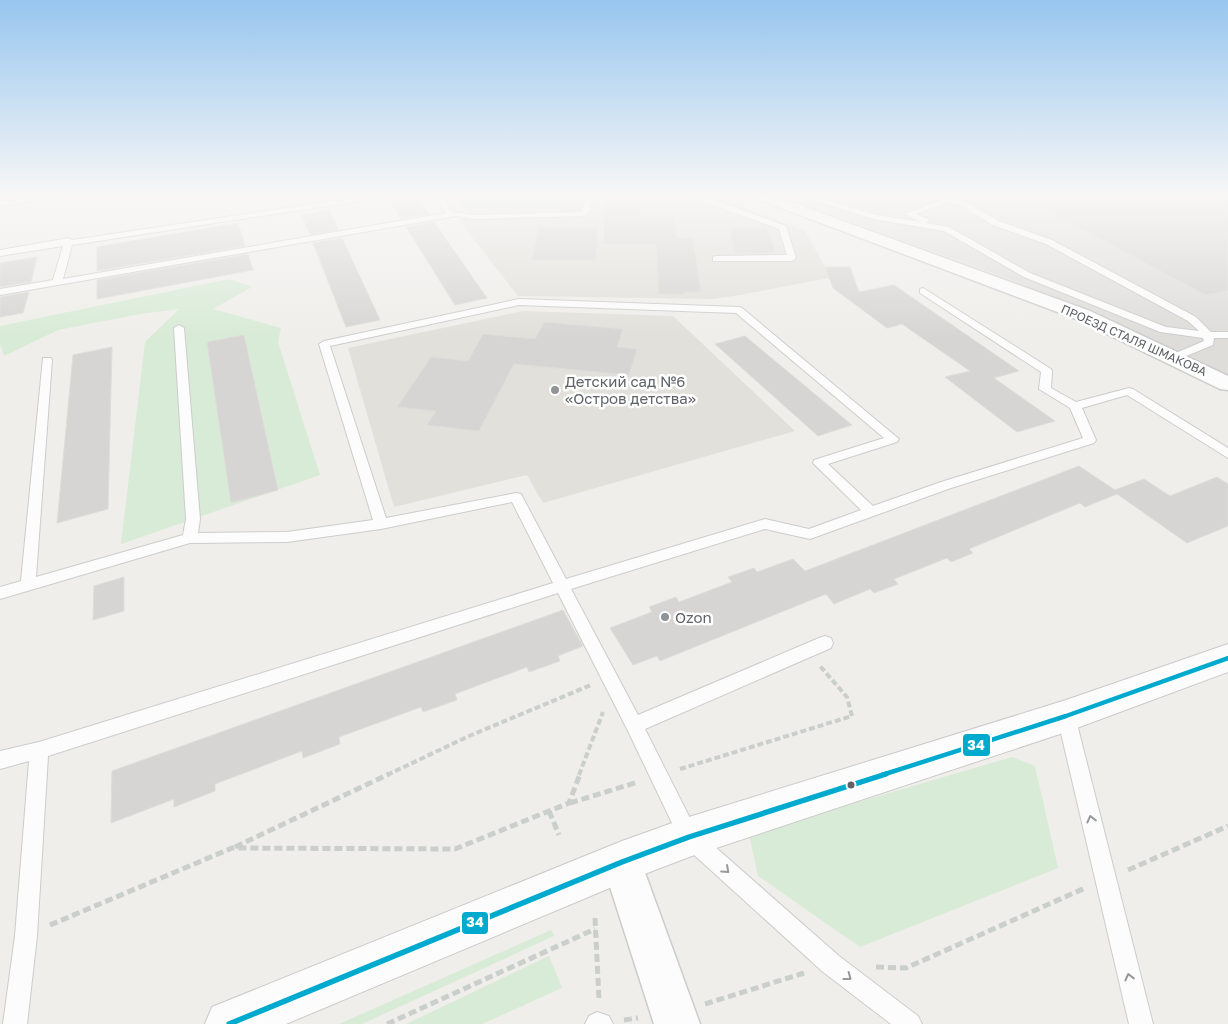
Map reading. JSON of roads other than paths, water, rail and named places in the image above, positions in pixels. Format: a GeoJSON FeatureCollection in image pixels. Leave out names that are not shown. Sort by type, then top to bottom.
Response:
{"type":"FeatureCollection","features":[{"type":"Feature","properties":{"kind":"main road"},"geometry":{"type":"LineString","coordinates":[[229,1024],[622,862],[689,837],[1066,716],[1228,658]]}},
{"type":"Feature","properties":{"kind":"street","name":"ПРОЕЗД СТАЛЯ ШМАКОВА"},"geometry":{"type":"LineString","coordinates":[[887,242],[1083,314],[1228,384]]}},
{"type":"Feature","properties":{"kind":"street"},"geometry":{"type":"LineString","coordinates":[[622,862],[675,1019]]}},
{"type":"Feature","properties":{"kind":"lane"},"geometry":{"type":"LineString","coordinates":[[0,253],[64,242]]}},
{"type":"Feature","properties":{"kind":"lane"},"geometry":{"type":"LineString","coordinates":[[57,282],[69,242]]}},
{"type":"Feature","properties":{"kind":"lane"},"geometry":{"type":"LineString","coordinates":[[0,292],[293,242]]}},
{"type":"Feature","properties":{"kind":"lane"},"geometry":{"type":"LineString","coordinates":[[716,259],[792,258],[787,242]]}},
{"type":"Feature","properties":{"kind":"lane"},"geometry":{"type":"LineString","coordinates":[[969,242],[1027,275],[1164,330],[1208,335],[1228,334]]}},
{"type":"Feature","properties":{"kind":"lane"},"geometry":{"type":"LineString","coordinates":[[1048,242],[1192,320],[1208,335],[1209,343],[1175,357]]}},
{"type":"Feature","properties":{"kind":"lane"},"geometry":{"type":"LineString","coordinates":[[0,760],[39,750],[765,524],[810,534],[946,486],[1090,440],[1075,406],[1045,389],[1047,371],[923,291]]}},
{"type":"Feature","properties":{"kind":"lane"},"geometry":{"type":"LineString","coordinates":[[381,524],[324,344],[519,302],[739,310],[892,439],[819,463],[871,512]]}},
{"type":"Feature","properties":{"kind":"lane"},"geometry":{"type":"LineString","coordinates":[[179,328],[193,519],[190,538]]}},
{"type":"Feature","properties":{"kind":"lane"},"geometry":{"type":"LineString","coordinates":[[28,585],[47,360]]}},
{"type":"Feature","properties":{"kind":"lane"},"geometry":{"type":"LineString","coordinates":[[1075,406],[1128,391],[1228,454]]}},
{"type":"Feature","properties":{"kind":"lane"},"geometry":{"type":"LineString","coordinates":[[0,593],[190,538],[287,537],[381,524],[516,497],[634,725],[689,837],[831,964],[910,1024]]}},
{"type":"Feature","properties":{"kind":"lane"},"geometry":{"type":"LineString","coordinates":[[634,725],[825,643]]}},
{"type":"Feature","properties":{"kind":"lane"},"geometry":{"type":"LineString","coordinates":[[1066,716],[1141,1024]]}},
{"type":"Feature","properties":{"kind":"lane"},"geometry":{"type":"LineString","coordinates":[[14,1024],[26,936],[39,750]]}},
{"type":"Feature","properties":{"kind":"place","name":"Детский сад №6 «Остров детства»"},"geometry":{"type":"Point","coordinates":[555,390]}},
{"type":"Feature","properties":{"kind":"place","name":"Ozon"},"geometry":{"type":"Point","coordinates":[665,617]}}]}
